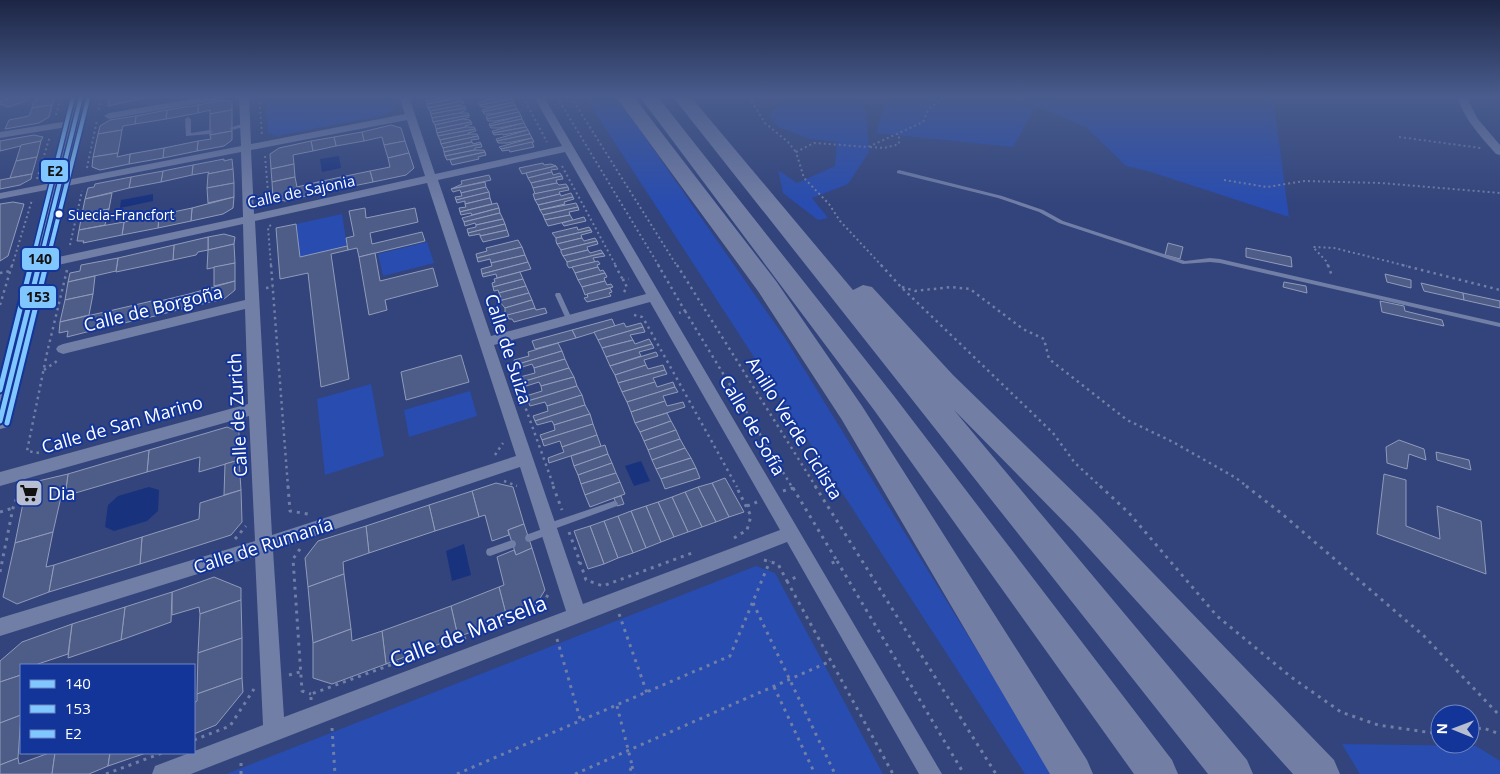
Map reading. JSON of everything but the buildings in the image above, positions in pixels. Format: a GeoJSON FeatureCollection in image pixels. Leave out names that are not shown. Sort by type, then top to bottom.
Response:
{"type":"FeatureCollection","features":[{"type":"Feature","properties":{"kind":"highway"},"geometry":{"type":"LineString","coordinates":[[651,133],[767,286],[846,405],[1073,774]]}},
{"type":"Feature","properties":{"kind":"highway"},"geometry":{"type":"LineString","coordinates":[[677,133],[884,403],[1158,774]]}},
{"type":"Feature","properties":{"kind":"highway"},"geometry":{"type":"LineString","coordinates":[[712,133],[1233,774]]}},
{"type":"Feature","properties":{"kind":"highway"},"geometry":{"type":"LineString","coordinates":[[735,161],[838,266],[943,382],[1085,523],[1320,774]]}},
{"type":"Feature","properties":{"kind":"street"},"geometry":{"type":"LineString","coordinates":[[0,421],[72,133]]}},
{"type":"Feature","properties":{"kind":"street","name":"Calle de Zurich"},"geometry":{"type":"LineString","coordinates":[[241,133],[246,148],[256,408],[274,731]]}},
{"type":"Feature","properties":{"kind":"street"},"geometry":{"type":"LineString","coordinates":[[0,196],[323,133]]}},
{"type":"Feature","properties":{"kind":"street","name":"Calle de Suiza"},"geometry":{"type":"LineString","coordinates":[[417,133],[577,614]]}},
{"type":"Feature","properties":{"kind":"street","name":"Calle de Sofía"},"geometry":{"type":"LineString","coordinates":[[561,133],[931,774]]}},
{"type":"Feature","properties":{"kind":"street"},"geometry":{"type":"LineString","coordinates":[[1483,133],[1500,151]]}},
{"type":"Feature","properties":{"kind":"street","name":"Calle de Sajonia"},"geometry":{"type":"LineString","coordinates":[[40,265],[569,148]]}},
{"type":"Feature","properties":{"kind":"street"},"geometry":{"type":"LineString","coordinates":[[486,342],[654,296]]}},
{"type":"Feature","properties":{"kind":"street","name":"Calle de Borgoña"},"geometry":{"type":"LineString","coordinates":[[63,349],[252,297]]}},
{"type":"Feature","properties":{"kind":"street","name":"Calle de San Marino"},"geometry":{"type":"LineString","coordinates":[[0,479],[256,408]]}},
{"type":"Feature","properties":{"kind":"street","name":"Calle de Rumanía"},"geometry":{"type":"LineString","coordinates":[[0,628],[265,546],[526,459]]}},
{"type":"Feature","properties":{"kind":"street","name":"Calle de Marsella"},"geometry":{"type":"LineString","coordinates":[[163,774],[792,533]]}},
{"type":"Feature","properties":{"kind":"lane"},"geometry":{"type":"LineString","coordinates":[[188,133],[188,135],[202,133]]}},
{"type":"Feature","properties":{"kind":"lane"},"geometry":{"type":"LineString","coordinates":[[899,172],[1000,197],[1041,211],[1061,222],[1185,263],[1210,260],[1220,261],[1500,325]]}},
{"type":"Feature","properties":{"kind":"lane"},"geometry":{"type":"LineString","coordinates":[[558,295],[568,320]]}},
{"type":"Feature","properties":{"kind":"lane"},"geometry":{"type":"LineString","coordinates":[[529,538],[565,521],[614,504]]}},
{"type":"Feature","properties":{"kind":"lane"},"geometry":{"type":"LineString","coordinates":[[490,552],[512,544]]}},
{"type":"Feature","properties":{"kind":"path"},"geometry":{"type":"LineString","coordinates":[[87,170],[94,133]]}},
{"type":"Feature","properties":{"kind":"path"},"geometry":{"type":"LineString","coordinates":[[543,133],[548,143]]}},
{"type":"Feature","properties":{"kind":"path"},"geometry":{"type":"LineString","coordinates":[[579,133],[660,270]]}},
{"type":"Feature","properties":{"kind":"path","name":"Anillo Verde Ciclista"},"geometry":{"type":"LineString","coordinates":[[594,133],[996,774]]}},
{"type":"Feature","properties":{"kind":"path"},"geometry":{"type":"LineString","coordinates":[[776,133],[790,142],[796,152],[804,178],[829,204],[840,222],[901,287],[1053,433],[1075,463],[1129,514],[1218,616],[1232,629],[1290,677],[1342,712],[1378,725],[1430,733]]}},
{"type":"Feature","properties":{"kind":"path"},"geometry":{"type":"LineString","coordinates":[[796,152],[814,143],[868,146],[893,147],[899,144],[899,134],[868,146]]}},
{"type":"Feature","properties":{"kind":"path"},"geometry":{"type":"LineString","coordinates":[[1399,136],[1500,151]]}},
{"type":"Feature","properties":{"kind":"path"},"geometry":{"type":"LineString","coordinates":[[264,154],[267,203],[273,205],[274,214],[274,220],[268,227],[290,511],[299,514],[311,514],[314,529],[314,539],[301,547],[293,559],[302,691],[310,694],[539,611],[551,592],[546,575],[580,562]]}},
{"type":"Feature","properties":{"kind":"path"},"geometry":{"type":"LineString","coordinates":[[562,166],[623,280]]}},
{"type":"Feature","properties":{"kind":"path"},"geometry":{"type":"LineString","coordinates":[[1224,180],[1267,187],[1304,181],[1343,182],[1381,183],[1500,193]]}},
{"type":"Feature","properties":{"kind":"path"},"geometry":{"type":"LineString","coordinates":[[43,453],[27,451],[47,353],[67,270],[77,263],[81,247],[69,245],[83,188]]}},
{"type":"Feature","properties":{"kind":"path"},"geometry":{"type":"LineString","coordinates":[[1336,287],[1326,261],[1319,252],[1313,249],[1314,246],[1334,248],[1500,290]]}},
{"type":"Feature","properties":{"kind":"path"},"geometry":{"type":"LineString","coordinates":[[0,273],[10,271]]}},
{"type":"Feature","properties":{"kind":"path"},"geometry":{"type":"LineString","coordinates":[[252,297],[273,287]]}},
{"type":"Feature","properties":{"kind":"path"},"geometry":{"type":"LineString","coordinates":[[901,287],[915,291],[951,287],[970,289],[1023,329],[1044,339],[1048,359],[1127,420],[1173,442],[1236,478],[1281,513],[1424,636],[1500,716]]}},
{"type":"Feature","properties":{"kind":"path"},"geometry":{"type":"LineString","coordinates":[[685,311],[793,488],[747,506]]}},
{"type":"Feature","properties":{"kind":"path"},"geometry":{"type":"LineString","coordinates":[[630,314],[642,317],[747,506],[751,516],[747,530],[727,540]]}},
{"type":"Feature","properties":{"kind":"path"},"geometry":{"type":"LineString","coordinates":[[510,364],[507,355],[517,343]]}},
{"type":"Feature","properties":{"kind":"path"},"geometry":{"type":"LineString","coordinates":[[517,382],[586,580],[603,586],[700,550]]}},
{"type":"Feature","properties":{"kind":"path"},"geometry":{"type":"LineString","coordinates":[[500,434],[503,444],[495,455],[483,459],[486,483],[496,479],[516,485],[519,493]]}},
{"type":"Feature","properties":{"kind":"path"},"geometry":{"type":"LineString","coordinates":[[0,572],[13,508],[18,491],[25,485]]}},
{"type":"Feature","properties":{"kind":"path"},"geometry":{"type":"LineString","coordinates":[[0,512],[13,508]]}},
{"type":"Feature","properties":{"kind":"path"},"geometry":{"type":"LineString","coordinates":[[217,560],[218,545],[234,540],[249,524]]}},
{"type":"Feature","properties":{"kind":"path"},"geometry":{"type":"LineString","coordinates":[[457,774],[730,656],[770,561]]}},
{"type":"Feature","properties":{"kind":"path"},"geometry":{"type":"LineString","coordinates":[[837,561],[964,774]]}},
{"type":"Feature","properties":{"kind":"path"},"geometry":{"type":"LineString","coordinates":[[787,581],[894,774]]}},
{"type":"Feature","properties":{"kind":"path"},"geometry":{"type":"LineString","coordinates":[[752,604],[835,774]]}},
{"type":"Feature","properties":{"kind":"path"},"geometry":{"type":"LineString","coordinates":[[618,612],[647,693]]}},
{"type":"Feature","properties":{"kind":"path"},"geometry":{"type":"LineString","coordinates":[[556,637],[581,722]]}},
{"type":"Feature","properties":{"kind":"path"},"geometry":{"type":"LineString","coordinates":[[575,774],[831,661]]}},
{"type":"Feature","properties":{"kind":"path"},"geometry":{"type":"LineString","coordinates":[[195,740],[230,726],[254,688],[300,672]]}},
{"type":"Feature","properties":{"kind":"path"},"geometry":{"type":"LineString","coordinates":[[774,687],[815,774]]}},
{"type":"Feature","properties":{"kind":"path"},"geometry":{"type":"LineString","coordinates":[[310,694],[313,734],[332,726],[335,774]]}},
{"type":"Feature","properties":{"kind":"path"},"geometry":{"type":"LineString","coordinates":[[617,706],[634,774]]}},
{"type":"Feature","properties":{"kind":"path"},"geometry":{"type":"LineString","coordinates":[[1480,729],[1484,728],[1500,734]]}},
{"type":"Feature","properties":{"kind":"path"},"geometry":{"type":"LineString","coordinates":[[106,774],[159,754]]}},
{"type":"Feature","properties":{"kind":"path"},"geometry":{"type":"LineString","coordinates":[[629,774],[632,765]]}},
{"type":"Feature","properties":{"kind":"shaded area"},"geometry":{"type":"Polygon","coordinates":[[[268,133],[292,133],[277,136],[268,133]]]}},
{"type":"Feature","properties":{"kind":"shaded area"},"geometry":{"type":"Polygon","coordinates":[[[608,133],[642,133],[785,338],[1053,774],[1025,774],[608,133]]]}},
{"type":"Feature","properties":{"kind":"shaded area"},"geometry":{"type":"Polygon","coordinates":[[[795,133],[868,133],[869,152],[848,184],[812,198],[828,218],[818,220],[783,193],[778,170],[797,183],[835,166],[837,142],[811,139],[795,133]]]}},
{"type":"Feature","properties":{"kind":"shaded area"},"geometry":{"type":"Polygon","coordinates":[[[877,133],[1021,133],[1013,147],[877,133]]]}},
{"type":"Feature","properties":{"kind":"shaded area"},"geometry":{"type":"Polygon","coordinates":[[[1092,133],[1278,133],[1289,217],[1148,171],[1126,166],[1092,133]]]}},
{"type":"Feature","properties":{"kind":"shaded area"},"geometry":{"type":"Polygon","coordinates":[[[339,156],[341,168],[322,172],[320,159],[339,156]]]}},
{"type":"Feature","properties":{"kind":"shaded area"},"geometry":{"type":"Polygon","coordinates":[[[153,194],[153,201],[120,208],[121,200],[153,194]]]}},
{"type":"Feature","properties":{"kind":"shaded area"},"geometry":{"type":"Polygon","coordinates":[[[342,214],[347,246],[300,257],[296,224],[342,214]]]}},
{"type":"Feature","properties":{"kind":"shaded area"},"geometry":{"type":"Polygon","coordinates":[[[427,242],[434,263],[383,276],[378,254],[427,242]]]}},
{"type":"Feature","properties":{"kind":"shaded area"},"geometry":{"type":"Polygon","coordinates":[[[371,384],[384,456],[325,475],[317,399],[371,384]]]}},
{"type":"Feature","properties":{"kind":"shaded area"},"geometry":{"type":"Polygon","coordinates":[[[470,391],[477,416],[409,437],[404,410],[470,391]]]}},
{"type":"Feature","properties":{"kind":"shaded area"},"geometry":{"type":"Polygon","coordinates":[[[641,461],[650,481],[634,486],[625,466],[641,461]]]}},
{"type":"Feature","properties":{"kind":"shaded area"},"geometry":{"type":"Polygon","coordinates":[[[149,487],[159,490],[158,511],[147,521],[114,531],[105,527],[108,505],[118,496],[149,487]]]}},
{"type":"Feature","properties":{"kind":"shaded area"},"geometry":{"type":"Polygon","coordinates":[[[464,544],[471,575],[452,581],[446,551],[464,544]]]}},
{"type":"Feature","properties":{"kind":"shaded area"},"geometry":{"type":"Polygon","coordinates":[[[756,566],[775,573],[883,774],[226,774],[756,566]]]}},
{"type":"Feature","properties":{"kind":"shaded area"},"geometry":{"type":"Polygon","coordinates":[[[1342,744],[1430,745],[1430,754],[1480,754],[1480,748],[1500,761],[1500,774],[1360,774],[1342,744]]]}},
{"type":"Feature","properties":{"kind":"transit line","name":"E2"},"geometry":{"type":"LineString","coordinates":[[0,390],[64,133]]}},
{"type":"Feature","properties":{"kind":"transit line","name":"140"},"geometry":{"type":"LineString","coordinates":[[0,421],[72,133]]}},
{"type":"Feature","properties":{"kind":"transit line","name":"153"},"geometry":{"type":"LineString","coordinates":[[7,423],[79,133]]}},
{"type":"Feature","properties":{"kind":"place","name":"Suecia-Francfort"},"geometry":{"type":"Point","coordinates":[59,214]}},
{"type":"Feature","properties":{"kind":"place","name":"Dia"},"geometry":{"type":"Point","coordinates":[29,493]}}]}
